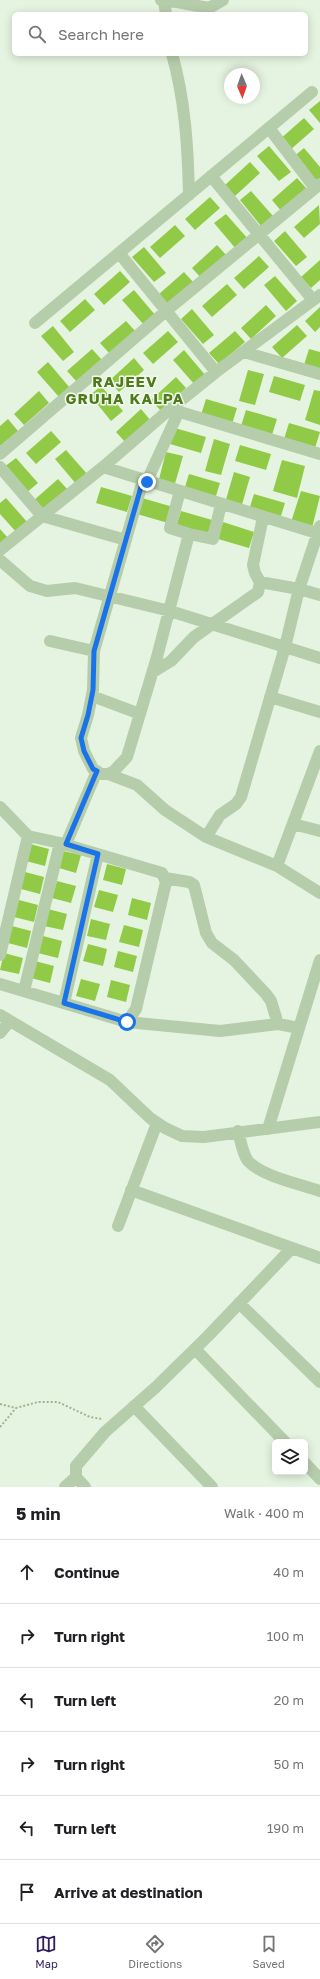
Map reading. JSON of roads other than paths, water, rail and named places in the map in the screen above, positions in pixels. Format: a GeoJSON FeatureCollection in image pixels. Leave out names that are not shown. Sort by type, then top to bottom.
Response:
{"type":"FeatureCollection","features":[{"type":"Feature","properties":{"kind":"street"},"geometry":{"type":"LineString","coordinates":[[166,12],[163,1],[177,1],[209,8],[223,0]]}},
{"type":"Feature","properties":{"kind":"street"},"geometry":{"type":"LineString","coordinates":[[173,56],[180,80],[188,156],[189,195]]}},
{"type":"Feature","properties":{"kind":"street"},"geometry":{"type":"LineString","coordinates":[[35,323],[312,92]]}},
{"type":"Feature","properties":{"kind":"street"},"geometry":{"type":"LineString","coordinates":[[0,454],[166,311],[318,186],[269,128]]}},
{"type":"Feature","properties":{"kind":"street"},"geometry":{"type":"LineString","coordinates":[[0,550],[174,410],[216,372],[317,297],[259,234],[211,176]]}},
{"type":"Feature","properties":{"kind":"street"},"geometry":{"type":"LineString","coordinates":[[119,253],[216,372]]}},
{"type":"Feature","properties":{"kind":"street"},"geometry":{"type":"LineString","coordinates":[[244,352],[320,374]]}},
{"type":"Feature","properties":{"kind":"street"},"geometry":{"type":"LineString","coordinates":[[174,410],[320,454]]}},
{"type":"Feature","properties":{"kind":"street"},"geometry":{"type":"LineString","coordinates":[[174,410],[145,481],[126,540],[94,651],[92,696],[81,738],[84,751],[93,769],[137,785],[165,810],[206,837],[277,866],[320,893]]}},
{"type":"Feature","properties":{"kind":"street"},"geometry":{"type":"LineString","coordinates":[[0,467],[42,516],[126,540]]}},
{"type":"Feature","properties":{"kind":"street"},"geometry":{"type":"LineString","coordinates":[[104,467],[263,517],[319,531],[299,589],[285,647],[241,797],[236,804],[220,815],[206,837]]}},
{"type":"Feature","properties":{"kind":"street"},"geometry":{"type":"LineString","coordinates":[[180,491],[170,528],[189,534],[213,539],[222,504]]}},
{"type":"Feature","properties":{"kind":"street"},"geometry":{"type":"LineString","coordinates":[[153,672],[171,661],[194,637],[258,592],[260,582],[253,565],[263,517]]}},
{"type":"Feature","properties":{"kind":"street"},"geometry":{"type":"LineString","coordinates":[[103,773],[114,771],[127,757],[170,611],[189,534]]}},
{"type":"Feature","properties":{"kind":"street"},"geometry":{"type":"LineString","coordinates":[[0,560],[30,586],[47,591],[75,588],[170,611],[213,623],[320,658]]}},
{"type":"Feature","properties":{"kind":"street"},"geometry":{"type":"LineString","coordinates":[[260,582],[299,589],[320,595]]}},
{"type":"Feature","properties":{"kind":"street"},"geometry":{"type":"LineString","coordinates":[[50,641],[94,651]]}},
{"type":"Feature","properties":{"kind":"street"},"geometry":{"type":"LineString","coordinates":[[92,696],[140,714]]}},
{"type":"Feature","properties":{"kind":"street"},"geometry":{"type":"LineString","coordinates":[[270,697],[320,712]]}},
{"type":"Feature","properties":{"kind":"street"},"geometry":{"type":"LineString","coordinates":[[277,866],[320,751]]}},
{"type":"Feature","properties":{"kind":"street"},"geometry":{"type":"LineString","coordinates":[[24,991],[63,844],[103,773]]}},
{"type":"Feature","properties":{"kind":"street"},"geometry":{"type":"LineString","coordinates":[[0,807],[28,836],[63,844],[162,873],[165,878],[162,900],[136,1009],[127,1022]]}},
{"type":"Feature","properties":{"kind":"street"},"geometry":{"type":"LineString","coordinates":[[293,824],[320,831]]}},
{"type":"Feature","properties":{"kind":"street"},"geometry":{"type":"LineString","coordinates":[[0,955],[28,836]]}},
{"type":"Feature","properties":{"kind":"street"},"geometry":{"type":"LineString","coordinates":[[64,1003],[98,854]]}},
{"type":"Feature","properties":{"kind":"street"},"geometry":{"type":"LineString","coordinates":[[165,878],[189,882],[194,886],[206,933],[212,943],[234,960],[266,994],[271,1001],[278,1024]]}},
{"type":"Feature","properties":{"kind":"street"},"geometry":{"type":"LineString","coordinates":[[268,1129],[320,960]]}},
{"type":"Feature","properties":{"kind":"street"},"geometry":{"type":"LineString","coordinates":[[0,984],[127,1022],[220,1031],[278,1024],[299,1028]]}},
{"type":"Feature","properties":{"kind":"street"},"geometry":{"type":"LineString","coordinates":[[0,1033],[5,1018],[110,1080],[157,1123],[182,1136],[204,1137],[238,1131],[268,1129],[320,1122]]}},
{"type":"Feature","properties":{"kind":"street"},"geometry":{"type":"LineString","coordinates":[[118,1226],[157,1123]]}},
{"type":"Feature","properties":{"kind":"street"},"geometry":{"type":"LineString","coordinates":[[238,1131],[243,1152],[248,1161],[265,1172],[320,1191]]}},
{"type":"Feature","properties":{"kind":"street"},"geometry":{"type":"LineString","coordinates":[[131,1190],[291,1249],[320,1258]]}},
{"type":"Feature","properties":{"kind":"street"},"geometry":{"type":"LineString","coordinates":[[85,1487],[76,1477],[76,1466],[117,1421],[196,1349],[291,1249]]}},
{"type":"Feature","properties":{"kind":"street"},"geometry":{"type":"LineString","coordinates":[[239,1303],[320,1382]]}},
{"type":"Feature","properties":{"kind":"street"},"geometry":{"type":"LineString","coordinates":[[196,1349],[282,1439]]}},
{"type":"Feature","properties":{"kind":"street"},"geometry":{"type":"LineString","coordinates":[[134,1406],[212,1487]]}},
{"type":"Feature","properties":{"kind":"street"},"geometry":{"type":"LineString","coordinates":[[308,1466],[320,1479]]}},
{"type":"Feature","properties":{"kind":"street"},"geometry":{"type":"LineString","coordinates":[[65,1487],[76,1477]]}},
{"type":"Feature","properties":{"kind":"district","name":"RAJEEV GRUHA KALPA"},"geometry":{"type":"Point","coordinates":[125,390]}}]}
